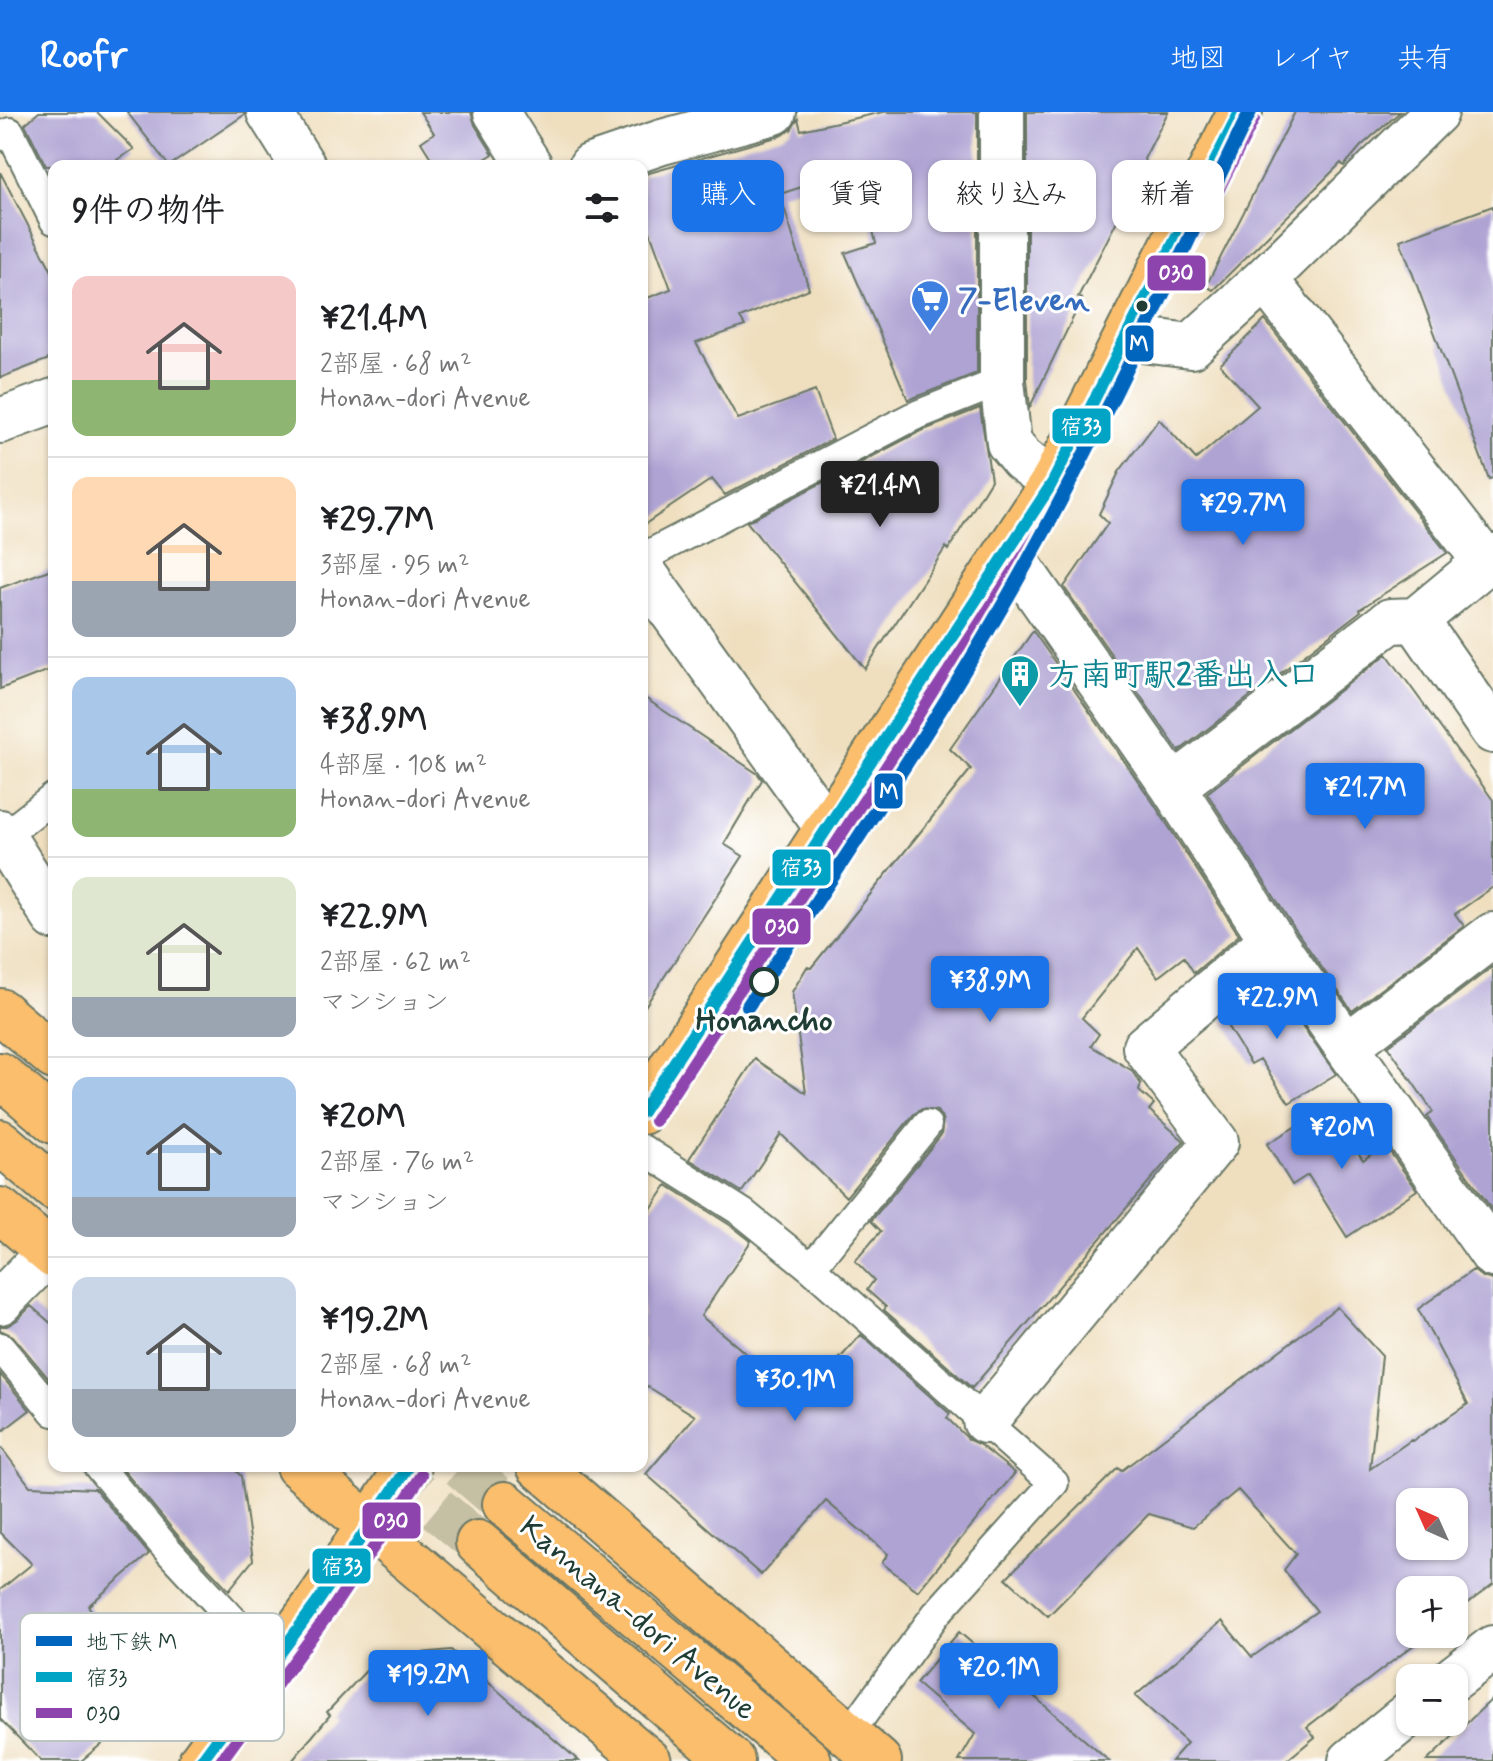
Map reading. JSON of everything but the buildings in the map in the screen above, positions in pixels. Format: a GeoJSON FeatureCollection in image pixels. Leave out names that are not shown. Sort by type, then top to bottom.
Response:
{"type":"FeatureCollection","features":[{"type":"Feature","properties":{"kind":"main road"},"geometry":{"type":"LineString","coordinates":[[648,1103],[1053,482],[1240,112]]}},
{"type":"Feature","properties":{"kind":"main road"},"geometry":{"type":"LineString","coordinates":[[0,1011],[48,1052]]}},
{"type":"Feature","properties":{"kind":"main road"},"geometry":{"type":"LineString","coordinates":[[0,1075],[48,1116]]}},
{"type":"Feature","properties":{"kind":"main road"},"geometry":{"type":"LineString","coordinates":[[0,1142],[48,1183]]}},
{"type":"Feature","properties":{"kind":"main road"},"geometry":{"type":"LineString","coordinates":[[0,1210],[48,1251]]}},
{"type":"Feature","properties":{"kind":"main road"},"geometry":{"type":"LineString","coordinates":[[305,1472],[649,1761]]}},
{"type":"Feature","properties":{"kind":"main road"},"geometry":{"type":"LineString","coordinates":[[284,1648],[405,1472]]}},
{"type":"Feature","properties":{"kind":"main road"},"geometry":{"type":"LineString","coordinates":[[546,1472],[863,1748]]}},
{"type":"Feature","properties":{"kind":"main road","name":"Kannana-dori Avenue"},"geometry":{"type":"LineString","coordinates":[[505,1504],[809,1761]]}},
{"type":"Feature","properties":{"kind":"main road","name":"Kannana-dori Avenue"},"geometry":{"type":"LineString","coordinates":[[478,1543],[732,1761]]}},
{"type":"Feature","properties":{"kind":"main road"},"geometry":{"type":"LineString","coordinates":[[201,1761],[216,1741]]}},
{"type":"Feature","properties":{"kind":"street"},"geometry":{"type":"LineString","coordinates":[[269,112],[299,160]]}},
{"type":"Feature","properties":{"kind":"street"},"geometry":{"type":"LineString","coordinates":[[496,112],[526,160]]}},
{"type":"Feature","properties":{"kind":"street"},"geometry":{"type":"LineString","coordinates":[[609,160],[662,142],[774,112]]}},
{"type":"Feature","properties":{"kind":"street"},"geometry":{"type":"LineString","coordinates":[[1002,112],[1002,381],[1009,443],[1022,459],[1053,482]]}},
{"type":"Feature","properties":{"kind":"street"},"geometry":{"type":"LineString","coordinates":[[1127,338],[1191,346],[1265,279],[1436,112]]}},
{"type":"Feature","properties":{"kind":"street"},"geometry":{"type":"LineString","coordinates":[[1173,787],[1390,621],[1416,620],[1489,558],[1265,279]]}},
{"type":"Feature","properties":{"kind":"street"},"geometry":{"type":"LineString","coordinates":[[0,421],[48,403]]}},
{"type":"Feature","properties":{"kind":"street"},"geometry":{"type":"LineString","coordinates":[[1009,552],[1173,787],[1272,940],[1493,1255]]}},
{"type":"Feature","properties":{"kind":"street"},"geometry":{"type":"LineString","coordinates":[[648,578],[828,829]]}},
{"type":"Feature","properties":{"kind":"street"},"geometry":{"type":"LineString","coordinates":[[1416,620],[1493,731]]}},
{"type":"Feature","properties":{"kind":"street"},"geometry":{"type":"LineString","coordinates":[[1,834],[48,908]]}},
{"type":"Feature","properties":{"kind":"street"},"geometry":{"type":"LineString","coordinates":[[1348,1045],[1493,935]]}},
{"type":"Feature","properties":{"kind":"street"},"geometry":{"type":"LineString","coordinates":[[985,1421],[1216,1142],[1145,1047],[1272,940]]}},
{"type":"Feature","properties":{"kind":"street"},"geometry":{"type":"LineString","coordinates":[[0,1302],[48,1258]]}},
{"type":"Feature","properties":{"kind":"street"},"geometry":{"type":"LineString","coordinates":[[1468,1667],[1493,1648]]}},
{"type":"Feature","properties":{"kind":"street"},"geometry":{"type":"LineString","coordinates":[[1351,1761],[1396,1724]]}},
{"type":"Feature","properties":{"kind":"lane"},"geometry":{"type":"LineString","coordinates":[[0,136],[10,132],[48,208]]}},
{"type":"Feature","properties":{"kind":"lane"},"geometry":{"type":"LineString","coordinates":[[648,555],[912,417],[1002,381]]}},
{"type":"Feature","properties":{"kind":"lane"},"geometry":{"type":"LineString","coordinates":[[1,834],[48,801]]}},
{"type":"Feature","properties":{"kind":"lane"},"geometry":{"type":"LineString","coordinates":[[811,1268],[927,1125]]}},
{"type":"Feature","properties":{"kind":"lane"},"geometry":{"type":"LineString","coordinates":[[648,1153],[743,1213],[811,1268],[1054,1483],[936,1614],[863,1748]]}},
{"type":"Feature","properties":{"kind":"lane"},"geometry":{"type":"LineString","coordinates":[[0,1347],[48,1405]]}},
{"type":"Feature","properties":{"kind":"lane"},"geometry":{"type":"LineString","coordinates":[[103,1472],[166,1548],[226,1613]]}},
{"type":"Feature","properties":{"kind":"tunnel"},"geometry":{"type":"LineString","coordinates":[[393,1472],[478,1543]]}},
{"type":"Feature","properties":{"kind":"tunnel"},"geometry":{"type":"LineString","coordinates":[[468,1472],[505,1504]]}},
{"type":"Feature","properties":{"kind":"metro line","name":"M"},"geometry":{"type":"LineString","coordinates":[[748,1006],[921,740],[1019,577],[1109,405],[1250,112]]}},
{"type":"Feature","properties":{"kind":"transit line","name":"宿33"},"geometry":{"type":"LineString","coordinates":[[648,1103],[1053,482],[1240,112]]}},
{"type":"Feature","properties":{"kind":"transit line","name":"030"},"geometry":{"type":"LineString","coordinates":[[655,1121],[1066,491],[1254,119]]}},
{"type":"Feature","properties":{"kind":"transit line","name":"宿33"},"geometry":{"type":"LineString","coordinates":[[284,1648],[405,1472]]}},
{"type":"Feature","properties":{"kind":"transit line","name":"030"},"geometry":{"type":"LineString","coordinates":[[284,1675],[422,1475]]}},
{"type":"Feature","properties":{"kind":"transit line","name":"宿33"},"geometry":{"type":"LineString","coordinates":[[201,1761],[216,1741]]}},
{"type":"Feature","properties":{"kind":"transit line","name":"030"},"geometry":{"type":"LineString","coordinates":[[221,1761],[236,1741]]}},
{"type":"Feature","properties":{"kind":"place","name":"7-Eleven"},"geometry":{"type":"Point","coordinates":[930,333]}},
{"type":"Feature","properties":{"kind":"place","name":"方南町駅2番出入口"},"geometry":{"type":"Point","coordinates":[1020,708]}},
{"type":"Feature","properties":{"kind":"place","name":"Honancho"},"geometry":{"type":"Point","coordinates":[764,982]}}]}
